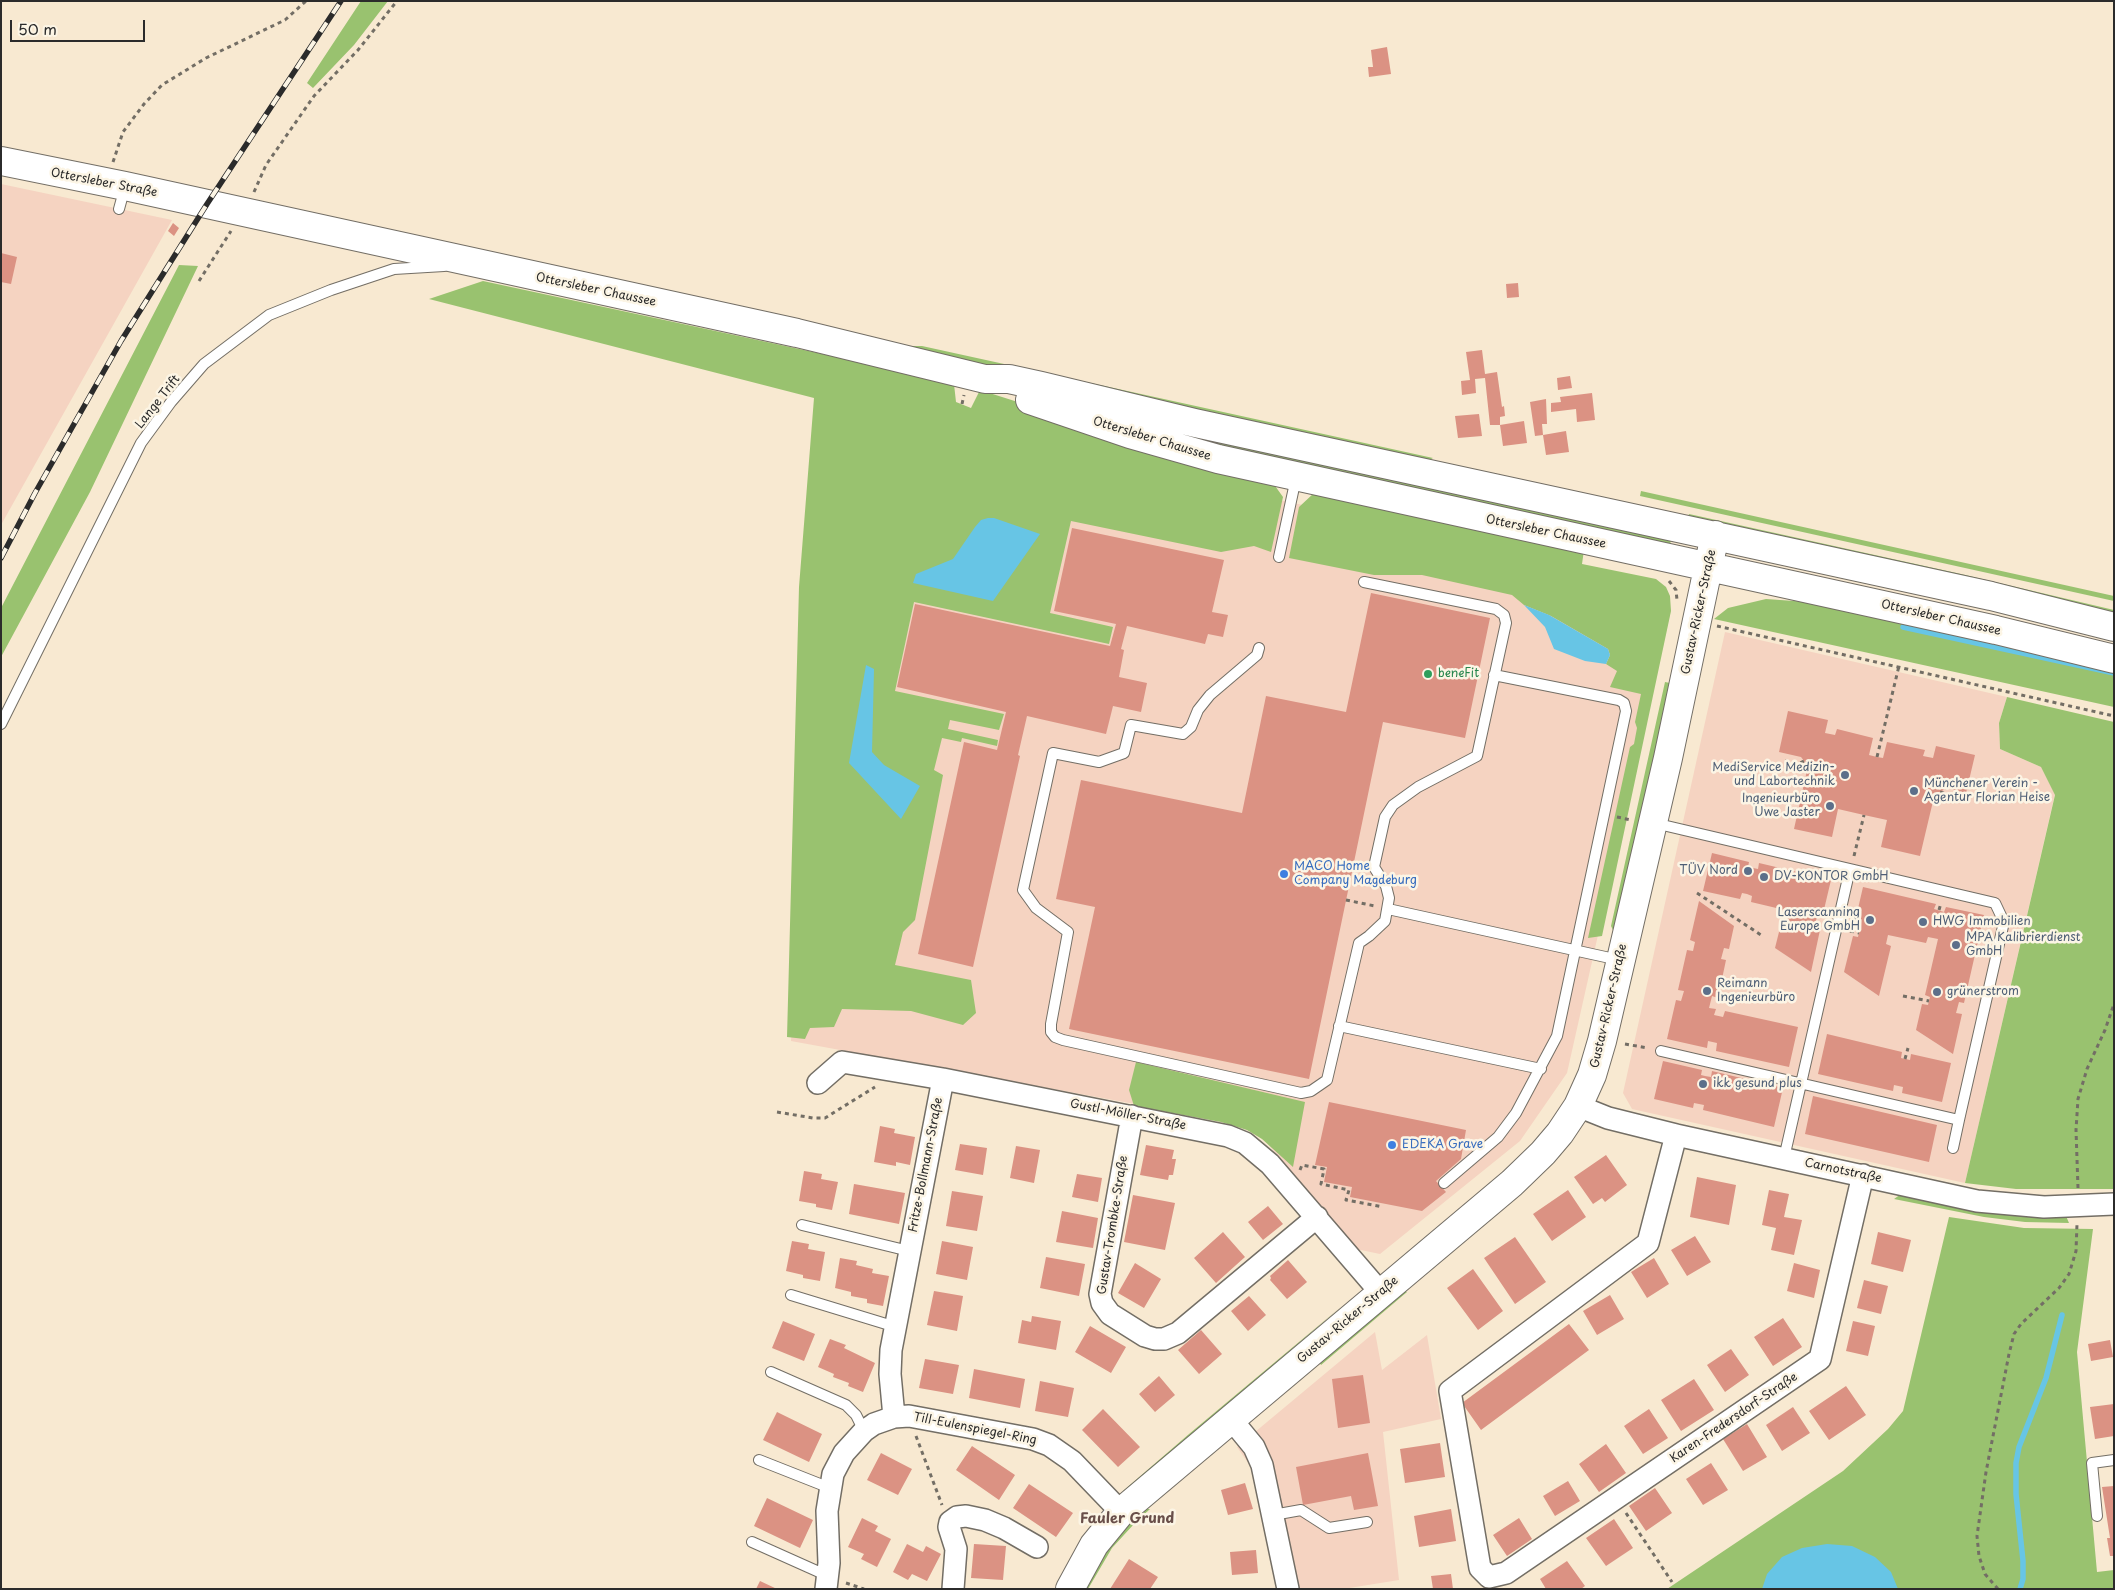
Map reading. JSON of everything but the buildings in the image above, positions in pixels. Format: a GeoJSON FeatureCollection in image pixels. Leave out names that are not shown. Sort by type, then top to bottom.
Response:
{"type":"FeatureCollection","features":[{"type":"Feature","properties":{"kind":"main road","name":"Ottersleber Straße"},"geometry":{"type":"LineString","coordinates":[[1,161],[207,204]]}},
{"type":"Feature","properties":{"kind":"main road","name":"Ottersleber Chaussee"},"geometry":{"type":"LineString","coordinates":[[207,204],[797,333],[985,379],[1009,379],[1195,423],[1991,596],[2114,627]]}},
{"type":"Feature","properties":{"kind":"main road","name":"Ottersleber Chaussee"},"geometry":{"type":"LineString","coordinates":[[985,379],[1005,390],[1148,440],[1204,456],[1996,630],[2114,659]]}},
{"type":"Feature","properties":{"kind":"main road","name":"Gustav-Ricker-Straße"},"geometry":{"type":"LineString","coordinates":[[1070,1589],[1081,1564],[1121,1512],[1528,1168],[1560,1133],[1578,1106],[1598,1059],[1620,960],[1638,821],[1708,566],[1714,535]]}},
{"type":"Feature","properties":{"kind":"street","name":"Gustl-Möller-Straße"},"geometry":{"type":"LineString","coordinates":[[818,1083],[842,1062],[943,1079],[1219,1133],[1236,1139],[1261,1156],[1296,1192],[1381,1293]]}},
{"type":"Feature","properties":{"kind":"street","name":"Fritze-Bollmann-Straße"},"geometry":{"type":"LineString","coordinates":[[901,1417],[890,1368],[909,1251],[943,1079]]}},
{"type":"Feature","properties":{"kind":"street","name":"Carnotstraße"},"geometry":{"type":"LineString","coordinates":[[1578,1106],[1608,1118],[1676,1135],[1977,1201],[2044,1207],[2114,1204]]}},
{"type":"Feature","properties":{"kind":"street","name":"Gustav-Trombke-Straße"},"geometry":{"type":"LineString","coordinates":[[1132,1116],[1100,1294],[1102,1304],[1110,1314],[1145,1336],[1154,1339],[1164,1339],[1178,1333],[1317,1217]]}},
{"type":"Feature","properties":{"kind":"street","name":"Karen-Fredersdorf-Straße"},"geometry":{"type":"LineString","coordinates":[[1676,1135],[1648,1242],[1450,1390],[1480,1568],[1486,1583],[1506,1573],[1820,1358],[1863,1175]]}},
{"type":"Feature","properties":{"kind":"street"},"geometry":{"type":"LineString","coordinates":[[827,1582],[830,1550],[827,1511],[830,1488],[839,1461],[864,1431],[874,1424],[901,1417]]}},
{"type":"Feature","properties":{"kind":"street","name":"Till-Eulenspiegel-Ring"},"geometry":{"type":"LineString","coordinates":[[901,1417],[1033,1439],[1049,1444],[1072,1460],[1121,1512]]}},
{"type":"Feature","properties":{"kind":"street"},"geometry":{"type":"LineString","coordinates":[[1231,1419],[1254,1447],[1259,1457],[1265,1476],[1288,1589]]}},
{"type":"Feature","properties":{"kind":"street"},"geometry":{"type":"LineString","coordinates":[[953,1589],[956,1549],[949,1527],[950,1522],[960,1516],[978,1518],[999,1526],[1037,1548]]}},
{"type":"Feature","properties":{"kind":"lane","name":"Lange Trift"},"geometry":{"type":"LineString","coordinates":[[1,724],[141,443],[171,402],[204,364],[269,315],[331,290],[394,269],[478,264]]}},
{"type":"Feature","properties":{"kind":"lane"},"geometry":{"type":"LineString","coordinates":[[1279,557],[1296,477]]}},
{"type":"Feature","properties":{"kind":"lane"},"geometry":{"type":"LineString","coordinates":[[1259,648],[1257,655],[1210,694],[1198,710],[1191,727],[1183,734],[1131,725],[1124,753],[1099,762],[1053,753],[1023,890],[1036,908],[1068,932],[1050,1030],[1054,1036],[1063,1040],[1301,1093],[1311,1090],[1327,1080],[1359,943],[1385,921],[1389,898],[1386,886],[1374,867],[1385,817],[1390,808],[1412,791],[1477,756],[1506,623],[1505,617],[1500,611],[1364,582]]}},
{"type":"Feature","properties":{"kind":"lane"},"geometry":{"type":"LineString","coordinates":[[1444,1184],[1498,1137],[1516,1113],[1557,1036],[1626,707],[1619,700],[1494,675]]}},
{"type":"Feature","properties":{"kind":"lane"},"geometry":{"type":"LineString","coordinates":[[1638,821],[1995,903],[2004,922],[1953,1148]]}},
{"type":"Feature","properties":{"kind":"lane"},"geometry":{"type":"LineString","coordinates":[[1784,1158],[1850,869]]}},
{"type":"Feature","properties":{"kind":"lane"},"geometry":{"type":"LineString","coordinates":[[1388,909],[1620,960]]}},
{"type":"Feature","properties":{"kind":"lane"},"geometry":{"type":"LineString","coordinates":[[1339,1026],[1541,1068]]}},
{"type":"Feature","properties":{"kind":"lane"},"geometry":{"type":"LineString","coordinates":[[1662,1051],[1959,1120]]}},
{"type":"Feature","properties":{"kind":"lane"},"geometry":{"type":"LineString","coordinates":[[802,1225],[909,1251]]}},
{"type":"Feature","properties":{"kind":"lane"},"geometry":{"type":"LineString","coordinates":[[790,1295],[896,1327]]}},
{"type":"Feature","properties":{"kind":"lane"},"geometry":{"type":"LineString","coordinates":[[771,1372],[846,1405],[856,1415],[864,1431]]}},
{"type":"Feature","properties":{"kind":"lane"},"geometry":{"type":"LineString","coordinates":[[759,1460],[830,1488]]}},
{"type":"Feature","properties":{"kind":"lane"},"geometry":{"type":"LineString","coordinates":[[2097,1516],[2092,1463],[2114,1460]]}},
{"type":"Feature","properties":{"kind":"lane"},"geometry":{"type":"LineString","coordinates":[[1273,1515],[1301,1510],[1329,1528],[1367,1522]]}},
{"type":"Feature","properties":{"kind":"lane"},"geometry":{"type":"LineString","coordinates":[[752,1542],[827,1582]]}},
{"type":"Feature","properties":{"kind":"path"},"geometry":{"type":"LineString","coordinates":[[119,187],[123,132],[144,104],[162,85],[206,58],[285,20],[306,1]]}},
{"type":"Feature","properties":{"kind":"path"},"geometry":{"type":"LineString","coordinates":[[199,281],[243,212],[266,165],[314,96],[358,50],[397,1]]}},
{"type":"Feature","properties":{"kind":"path"},"geometry":{"type":"LineString","coordinates":[[1667,578],[1676,590],[1678,604]]}},
{"type":"Feature","properties":{"kind":"path"},"geometry":{"type":"LineString","coordinates":[[1723,627],[2114,716]]}},
{"type":"Feature","properties":{"kind":"path"},"geometry":{"type":"LineString","coordinates":[[1877,757],[1899,666]]}},
{"type":"Feature","properties":{"kind":"path"},"geometry":{"type":"LineString","coordinates":[[1785,761],[1798,764],[1804,761]]}},
{"type":"Feature","properties":{"kind":"path"},"geometry":{"type":"LineString","coordinates":[[1940,792],[1953,796],[1959,804]]}},
{"type":"Feature","properties":{"kind":"path"},"geometry":{"type":"LineString","coordinates":[[1850,869],[1864,815]]}},
{"type":"Feature","properties":{"kind":"path"},"geometry":{"type":"LineString","coordinates":[[1698,893],[1762,935]]}},
{"type":"Feature","properties":{"kind":"path"},"geometry":{"type":"LineString","coordinates":[[1346,900],[1388,909]]}},
{"type":"Feature","properties":{"kind":"path"},"geometry":{"type":"LineString","coordinates":[[1903,996],[1929,1001]]}},
{"type":"Feature","properties":{"kind":"path"},"geometry":{"type":"LineString","coordinates":[[1998,1589],[1987,1578],[1983,1568],[1977,1536],[1986,1472],[2009,1354],[2014,1334],[2021,1324],[2059,1288],[2069,1274],[2076,1251],[2078,1207],[2076,1130],[2078,1099],[2086,1069],[2105,1030],[2114,1004]]}},
{"type":"Feature","properties":{"kind":"path"},"geometry":{"type":"LineString","coordinates":[[1624,1043],[1662,1051]]}},
{"type":"Feature","properties":{"kind":"path"},"geometry":{"type":"LineString","coordinates":[[1905,1059],[1908,1048]]}},
{"type":"Feature","properties":{"kind":"path"},"geometry":{"type":"LineString","coordinates":[[777,1112],[825,1118],[880,1086]]}},
{"type":"Feature","properties":{"kind":"path"},"geometry":{"type":"LineString","coordinates":[[1296,1192],[1302,1164],[1324,1169],[1321,1184],[1348,1190],[1346,1200],[1383,1208]]}},
{"type":"Feature","properties":{"kind":"path"},"geometry":{"type":"LineString","coordinates":[[901,1417],[950,1522]]}},
{"type":"Feature","properties":{"kind":"path"},"geometry":{"type":"LineString","coordinates":[[1616,1498],[1672,1582]]}},
{"type":"Feature","properties":{"kind":"shaded area"},"geometry":{"type":"Polygon","coordinates":[[[1,184],[172,220],[1,525],[1,184]]]}},
{"type":"Feature","properties":{"kind":"shaded area"},"geometry":{"type":"Polygon","coordinates":[[[822,357],[1153,473],[1654,580],[1671,610],[1567,1073],[1520,1141],[1380,1254],[1356,1249],[1262,1137],[1228,1121],[791,1041],[822,357]]]}},
{"type":"Feature","properties":{"kind":"shaded area"},"geometry":{"type":"Polygon","coordinates":[[[1725,632],[2007,697],[1999,723],[2000,749],[2041,767],[2055,794],[1965,1183],[1632,1109],[1623,1093],[1725,632]]]}},
{"type":"Feature","properties":{"kind":"shaded area"},"geometry":{"type":"Polygon","coordinates":[[[1375,1332],[1382,1370],[1427,1335],[1441,1419],[1383,1432],[1399,1580],[1343,1589],[1283,1589],[1265,1503],[1251,1467],[1237,1447],[1375,1332]]]}},
{"type":"Feature","properties":{"kind":"green space"},"geometry":{"type":"Polygon","coordinates":[[[361,1],[388,1],[354,45],[313,88],[307,83],[361,1]]]}},
{"type":"Feature","properties":{"kind":"green space"},"geometry":{"type":"Polygon","coordinates":[[[179,265],[198,266],[90,492],[1,657],[1,608],[179,265]]]}},
{"type":"Feature","properties":{"kind":"green space"},"geometry":{"type":"Polygon","coordinates":[[[483,281],[954,384],[956,402],[971,408],[980,390],[1273,483],[1283,497],[1271,552],[1254,546],[1221,552],[1071,521],[1050,613],[1113,627],[1109,644],[914,602],[895,691],[1004,714],[999,730],[950,720],[948,729],[998,740],[997,746],[962,738],[961,742],[942,738],[934,770],[943,775],[915,920],[903,932],[895,965],[971,980],[976,1013],[963,1025],[911,1011],[842,1009],[834,1027],[810,1028],[805,1039],[787,1037],[799,587],[814,398],[429,299],[483,281]]]}},
{"type":"Feature","properties":{"kind":"green space"},"geometry":{"type":"Polygon","coordinates":[[[911,346],[922,346],[1433,458],[1424,463],[914,351],[911,346]]]}},
{"type":"Feature","properties":{"kind":"green space"},"geometry":{"type":"Polygon","coordinates":[[[1057,397],[1672,536],[1669,549],[1275,463],[1057,397]]]}},
{"type":"Feature","properties":{"kind":"green space"},"geometry":{"type":"Polygon","coordinates":[[[1641,491],[2114,596],[2114,601],[1640,496],[1641,491]]]}},
{"type":"Feature","properties":{"kind":"green space"},"geometry":{"type":"Polygon","coordinates":[[[1314,493],[1584,550],[1582,564],[1656,579],[1666,587],[1670,596],[1671,611],[1602,936],[1588,938],[1630,747],[1634,744],[1637,728],[1635,722],[1641,694],[1610,687],[1617,671],[1606,664],[1610,655],[1608,649],[1551,616],[1524,605],[1512,595],[1422,575],[1374,575],[1289,558],[1299,507],[1314,493]]]}},
{"type":"Feature","properties":{"kind":"green space"},"geometry":{"type":"Polygon","coordinates":[[[1689,514],[2114,610],[2114,617],[1687,521],[1689,514]]]}},
{"type":"Feature","properties":{"kind":"green space"},"geometry":{"type":"Polygon","coordinates":[[[1766,599],[1808,602],[2114,669],[2114,707],[1714,619],[1728,608],[1766,599]]]}},
{"type":"Feature","properties":{"kind":"green space"},"geometry":{"type":"Polygon","coordinates":[[[1665,682],[1670,683],[1617,922],[1613,930],[1611,926],[1665,682]]]}},
{"type":"Feature","properties":{"kind":"green space"},"geometry":{"type":"Polygon","coordinates":[[[2007,697],[2114,722],[2114,1189],[2016,1189],[1965,1183],[2055,795],[2041,767],[2000,749],[1999,723],[2007,697]]]}},
{"type":"Feature","properties":{"kind":"green space"},"geometry":{"type":"Polygon","coordinates":[[[1136,1062],[1305,1102],[1293,1167],[1262,1139],[1247,1130],[1221,1122],[1134,1106],[1129,1090],[1136,1062]]]}},
{"type":"Feature","properties":{"kind":"green space"},"geometry":{"type":"Polygon","coordinates":[[[1901,1194],[2066,1216],[2069,1223],[2025,1222],[1984,1217],[1894,1199],[1901,1194]]]}},
{"type":"Feature","properties":{"kind":"green space"},"geometry":{"type":"Polygon","coordinates":[[[1949,1217],[2024,1228],[2093,1229],[2077,1352],[2097,1572],[2114,1570],[2114,1589],[1667,1589],[1843,1471],[1888,1429],[1903,1411],[1949,1217]]]}},
{"type":"Feature","properties":{"kind":"green space"},"geometry":{"type":"Polygon","coordinates":[[[1402,1289],[1407,1292],[1321,1365],[1318,1360],[1402,1289]]]}},
{"type":"Feature","properties":{"kind":"green space"},"geometry":{"type":"Polygon","coordinates":[[[1342,1306],[1125,1492],[1123,1491],[1189,1434],[1342,1306]]]}},
{"type":"Feature","properties":{"kind":"green space"},"geometry":{"type":"Polygon","coordinates":[[[1141,1509],[1150,1509],[1112,1548],[1088,1589],[1081,1589],[1093,1566],[1141,1509]]]}},
{"type":"Feature","properties":{"kind":"water"},"geometry":{"type":"Polygon","coordinates":[[[994,518],[1040,534],[993,601],[913,583],[916,574],[953,559],[975,527],[981,520],[994,518]]]}},
{"type":"Feature","properties":{"kind":"water"},"geometry":{"type":"Polygon","coordinates":[[[1524,605],[1549,615],[1608,649],[1610,655],[1606,664],[1585,661],[1554,649],[1545,627],[1524,605]]]}},
{"type":"Feature","properties":{"kind":"water"},"geometry":{"type":"Polygon","coordinates":[[[866,665],[874,669],[872,752],[884,765],[920,786],[901,819],[849,763],[866,665]]]}},
{"type":"Feature","properties":{"kind":"water"},"geometry":{"type":"Polygon","coordinates":[[[1827,1544],[1852,1546],[1875,1557],[1891,1572],[1898,1589],[1762,1589],[1767,1574],[1782,1557],[1802,1548],[1827,1544]]]}},
{"type":"Feature","properties":{"kind":"waterway"},"geometry":{"type":"LineString","coordinates":[[1903,627],[2114,673]]}},
{"type":"Feature","properties":{"kind":"waterway"},"geometry":{"type":"LineString","coordinates":[[2020,1589],[2023,1579],[2023,1561],[2016,1494],[2016,1463],[2019,1447],[2046,1378],[2062,1315]]}},
{"type":"Feature","properties":{"kind":"railway"},"geometry":{"type":"LineString","coordinates":[[1,558],[35,493],[121,341],[207,204],[341,1]]}},
{"type":"Feature","properties":{"kind":"place","name":"beneFit"},"geometry":{"type":"Point","coordinates":[1428,674]}},
{"type":"Feature","properties":{"kind":"place","name":"MediService Medizin- und Labortechnik"},"geometry":{"type":"Point","coordinates":[1845,775]}},
{"type":"Feature","properties":{"kind":"place","name":"Münchener Verein - Agentur Florian Heise"},"geometry":{"type":"Point","coordinates":[1914,791]}},
{"type":"Feature","properties":{"kind":"place","name":"Ingenieurbüro Uwe Jaster"},"geometry":{"type":"Point","coordinates":[1830,806]}},
{"type":"Feature","properties":{"kind":"place","name":"TÜV Nord"},"geometry":{"type":"Point","coordinates":[1748,871]}},
{"type":"Feature","properties":{"kind":"place","name":"MACO Home Company Magdeburg"},"geometry":{"type":"Point","coordinates":[1284,874]}},
{"type":"Feature","properties":{"kind":"place","name":"DV-KONTOR GmbH"},"geometry":{"type":"Point","coordinates":[1764,877]}},
{"type":"Feature","properties":{"kind":"place","name":"Laserscanning Europe GmbH"},"geometry":{"type":"Point","coordinates":[1870,920]}},
{"type":"Feature","properties":{"kind":"place","name":"HWG Immobilien"},"geometry":{"type":"Point","coordinates":[1923,922]}},
{"type":"Feature","properties":{"kind":"place","name":"MPA Kalibrierdienst GmbH"},"geometry":{"type":"Point","coordinates":[1956,945]}},
{"type":"Feature","properties":{"kind":"place","name":"Reimann Ingenieurbüro"},"geometry":{"type":"Point","coordinates":[1707,991]}},
{"type":"Feature","properties":{"kind":"place","name":"grünerstrom"},"geometry":{"type":"Point","coordinates":[1937,992]}},
{"type":"Feature","properties":{"kind":"place","name":"ikk gesund plus"},"geometry":{"type":"Point","coordinates":[1703,1084]}},
{"type":"Feature","properties":{"kind":"place","name":"EDEKA Grave"},"geometry":{"type":"Point","coordinates":[1392,1145]}},
{"type":"Feature","properties":{"kind":"district","name":"Fauler Grund"},"geometry":{"type":"Point","coordinates":[1127,1519]}}]}
